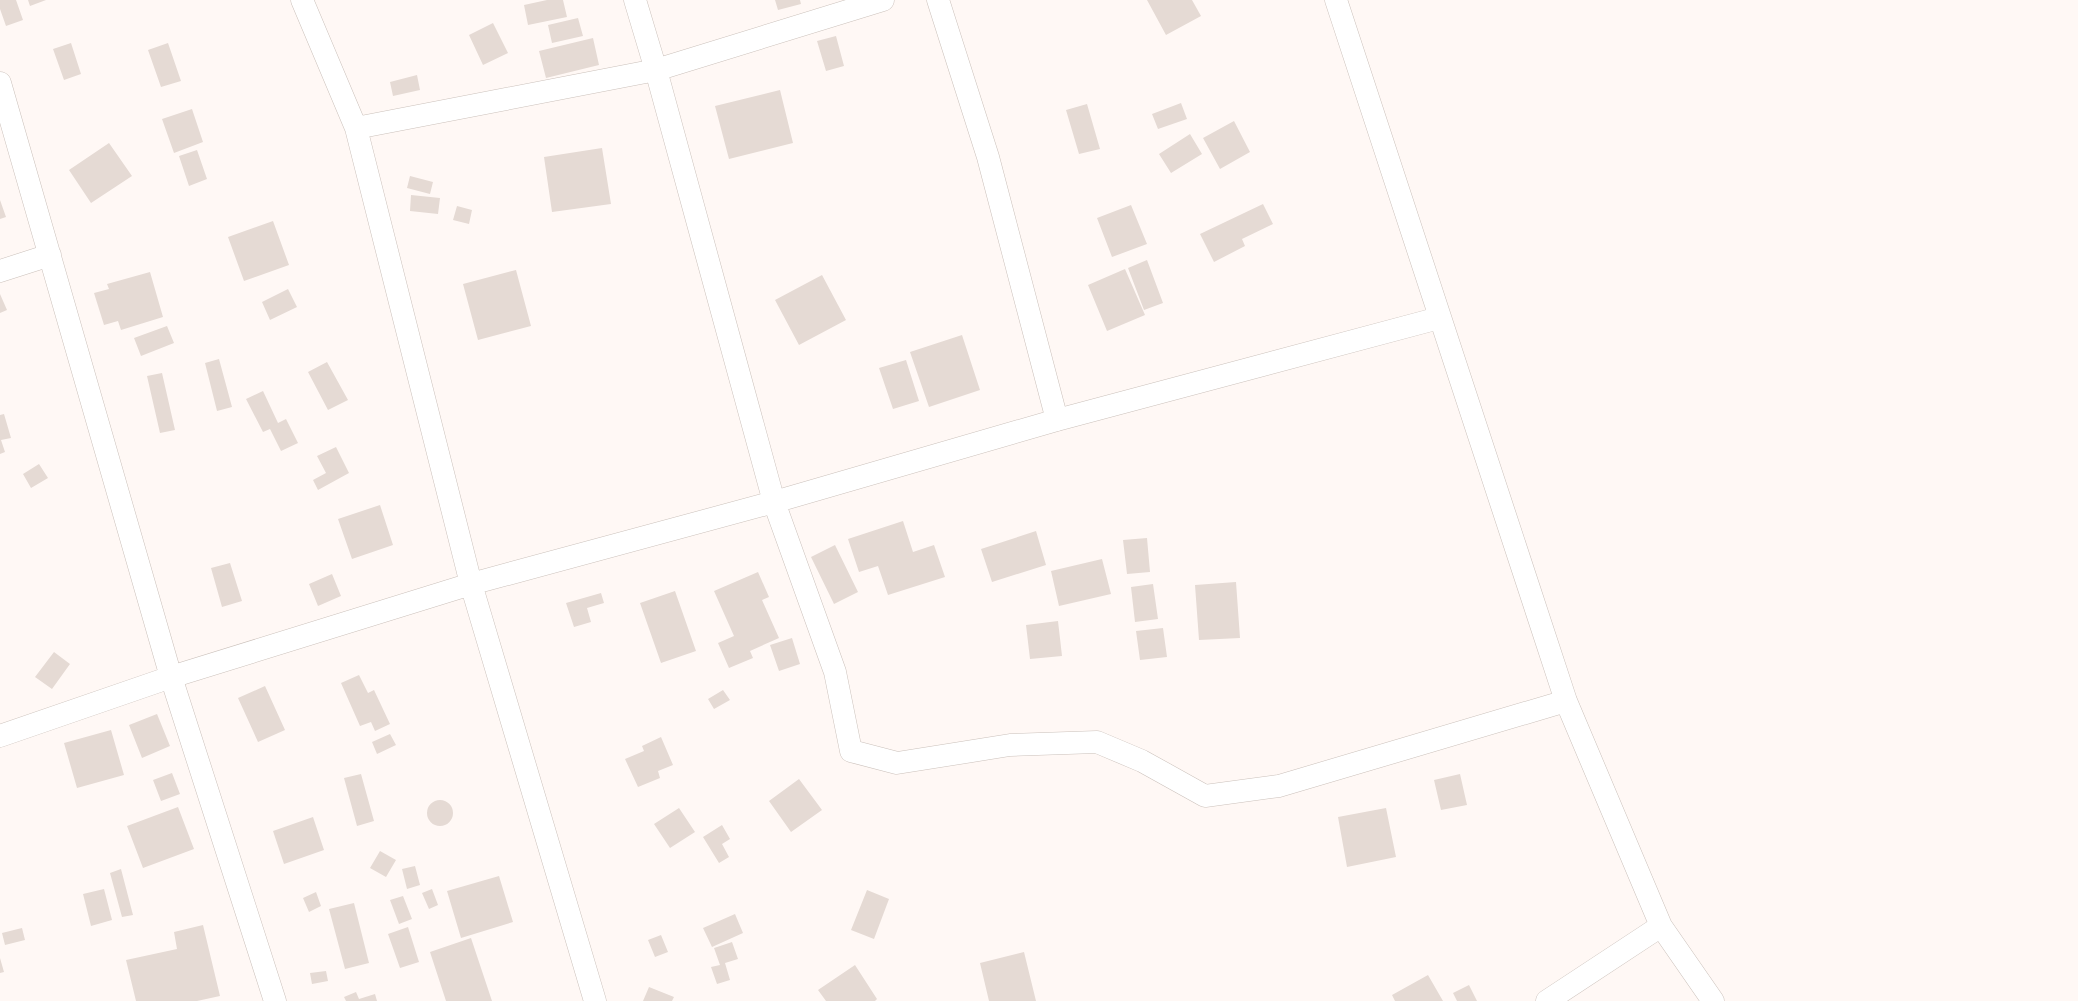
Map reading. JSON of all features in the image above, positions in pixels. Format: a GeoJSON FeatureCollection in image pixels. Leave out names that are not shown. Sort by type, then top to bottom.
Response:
{"type":"FeatureCollection","features":[{"type":"Feature","properties":{"kind":"street"},"geometry":{"type":"LineString","coordinates":[[302,0],[356,128],[471,584],[595,1001]]}},
{"type":"Feature","properties":{"kind":"street"},"geometry":{"type":"LineString","coordinates":[[635,0],[656,70],[774,502],[835,672],[852,751],[897,763],[1010,745],[1097,742],[1142,761],[1205,796],[1278,786],[1566,701]]}},
{"type":"Feature","properties":{"kind":"street"},"geometry":{"type":"LineString","coordinates":[[356,128],[656,70],[883,0]]}},
{"type":"Feature","properties":{"kind":"street"},"geometry":{"type":"LineString","coordinates":[[938,0],[988,157],[1057,420]]}},
{"type":"Feature","properties":{"kind":"street"},"geometry":{"type":"LineString","coordinates":[[1336,0],[1439,318],[1566,701],[1661,926],[1713,1001]]}},
{"type":"Feature","properties":{"kind":"street"},"geometry":{"type":"LineString","coordinates":[[0,83],[171,677],[275,1001]]}},
{"type":"Feature","properties":{"kind":"street"},"geometry":{"type":"LineString","coordinates":[[0,271],[50,255]]}},
{"type":"Feature","properties":{"kind":"street"},"geometry":{"type":"LineString","coordinates":[[0,736],[171,677],[471,584],[774,502],[1057,420],[1439,318]]}},
{"type":"Feature","properties":{"kind":"street"},"geometry":{"type":"LineString","coordinates":[[1547,1001],[1661,926]]}},
{"type":"Feature","properties":{"kind":"building"},"geometry":{"type":"Polygon","coordinates":[[[0,0],[16,0],[23,20],[6,26],[0,9],[0,0]]]}},
{"type":"Feature","properties":{"kind":"building"},"geometry":{"type":"Polygon","coordinates":[[[28,0],[46,0],[30,6],[28,0]]]}},
{"type":"Feature","properties":{"kind":"building"},"geometry":{"type":"Polygon","coordinates":[[[547,0],[563,0],[567,17],[528,25],[524,5],[547,0]]]}},
{"type":"Feature","properties":{"kind":"building"},"geometry":{"type":"Polygon","coordinates":[[[775,0],[800,0],[801,4],[778,10],[775,0]]]}},
{"type":"Feature","properties":{"kind":"building"},"geometry":{"type":"Polygon","coordinates":[[[1147,0],[1192,0],[1201,16],[1166,35],[1147,0]]]}},
{"type":"Feature","properties":{"kind":"building"},"geometry":{"type":"Polygon","coordinates":[[[578,18],[583,36],[552,43],[548,25],[578,18]]]}},
{"type":"Feature","properties":{"kind":"building"},"geometry":{"type":"Polygon","coordinates":[[[493,23],[508,53],[483,65],[469,35],[493,23]]]}},
{"type":"Feature","properties":{"kind":"building"},"geometry":{"type":"Polygon","coordinates":[[[836,36],[844,66],[826,71],[817,41],[836,36]]]}},
{"type":"Feature","properties":{"kind":"building"},"geometry":{"type":"Polygon","coordinates":[[[593,38],[599,65],[546,78],[539,51],[593,38]]]}},
{"type":"Feature","properties":{"kind":"building"},"geometry":{"type":"Polygon","coordinates":[[[71,43],[81,74],[64,80],[53,49],[71,43]]]}},
{"type":"Feature","properties":{"kind":"building"},"geometry":{"type":"Polygon","coordinates":[[[168,43],[181,81],[161,87],[148,50],[168,43]]]}},
{"type":"Feature","properties":{"kind":"building"},"geometry":{"type":"Polygon","coordinates":[[[417,75],[420,90],[393,96],[390,82],[417,75]]]}},
{"type":"Feature","properties":{"kind":"building"},"geometry":{"type":"Polygon","coordinates":[[[780,90],[793,143],[729,159],[715,106],[780,90]]]}},
{"type":"Feature","properties":{"kind":"building"},"geometry":{"type":"Polygon","coordinates":[[[1181,103],[1187,119],[1158,129],[1152,114],[1181,103]]]}},
{"type":"Feature","properties":{"kind":"building"},"geometry":{"type":"Polygon","coordinates":[[[1087,104],[1100,149],[1079,154],[1066,110],[1087,104]]]}},
{"type":"Feature","properties":{"kind":"building"},"geometry":{"type":"Polygon","coordinates":[[[192,109],[203,142],[174,153],[162,119],[192,109]]]}},
{"type":"Feature","properties":{"kind":"building"},"geometry":{"type":"Polygon","coordinates":[[[1234,121],[1250,152],[1220,169],[1203,138],[1234,121]]]}},
{"type":"Feature","properties":{"kind":"building"},"geometry":{"type":"Polygon","coordinates":[[[1190,134],[1202,154],[1171,173],[1159,154],[1190,134]]]}},
{"type":"Feature","properties":{"kind":"building"},"geometry":{"type":"Polygon","coordinates":[[[109,143],[132,176],[91,203],[69,170],[109,143]]]}},
{"type":"Feature","properties":{"kind":"building"},"geometry":{"type":"Polygon","coordinates":[[[602,148],[611,204],[552,212],[544,157],[602,148]]]}},
{"type":"Feature","properties":{"kind":"building"},"geometry":{"type":"Polygon","coordinates":[[[197,150],[207,179],[189,186],[179,156],[197,150]]]}},
{"type":"Feature","properties":{"kind":"building"},"geometry":{"type":"Polygon","coordinates":[[[410,176],[433,182],[430,194],[407,188],[410,176]]]}},
{"type":"Feature","properties":{"kind":"building"},"geometry":{"type":"Polygon","coordinates":[[[411,195],[440,198],[438,214],[410,211],[411,195]]]}},
{"type":"Feature","properties":{"kind":"building"},"geometry":{"type":"Polygon","coordinates":[[[0,200],[6,217],[0,219],[0,200]]]}},
{"type":"Feature","properties":{"kind":"building"},"geometry":{"type":"Polygon","coordinates":[[[1263,204],[1273,224],[1242,239],[1245,246],[1214,262],[1200,234],[1263,204]]]}},
{"type":"Feature","properties":{"kind":"building"},"geometry":{"type":"Polygon","coordinates":[[[1131,205],[1147,244],[1112,257],[1097,218],[1131,205]]]}},
{"type":"Feature","properties":{"kind":"building"},"geometry":{"type":"Polygon","coordinates":[[[457,206],[472,210],[469,224],[453,220],[457,206]]]}},
{"type":"Feature","properties":{"kind":"building"},"geometry":{"type":"Polygon","coordinates":[[[273,221],[289,265],[244,281],[228,237],[273,221]]]}},
{"type":"Feature","properties":{"kind":"building"},"geometry":{"type":"Polygon","coordinates":[[[1147,260],[1163,303],[1144,310],[1128,268],[1147,260]]]}},
{"type":"Feature","properties":{"kind":"building"},"geometry":{"type":"Polygon","coordinates":[[[1125,269],[1145,315],[1107,331],[1088,285],[1125,269]]]}},
{"type":"Feature","properties":{"kind":"building"},"geometry":{"type":"Polygon","coordinates":[[[516,270],[531,326],[478,340],[463,284],[516,270]]]}},
{"type":"Feature","properties":{"kind":"building"},"geometry":{"type":"Polygon","coordinates":[[[150,272],[163,317],[121,330],[118,321],[104,325],[94,293],[109,289],[107,284],[150,272]]]}},
{"type":"Feature","properties":{"kind":"building"},"geometry":{"type":"Polygon","coordinates":[[[822,275],[846,320],[799,345],[775,300],[822,275]]]}},
{"type":"Feature","properties":{"kind":"building"},"geometry":{"type":"Polygon","coordinates":[[[288,289],[297,307],[270,320],[262,302],[288,289]]]}},
{"type":"Feature","properties":{"kind":"building"},"geometry":{"type":"Polygon","coordinates":[[[0,294],[7,310],[0,313],[0,294]]]}},
{"type":"Feature","properties":{"kind":"building"},"geometry":{"type":"Polygon","coordinates":[[[167,326],[174,343],[141,356],[134,338],[167,326]]]}},
{"type":"Feature","properties":{"kind":"building"},"geometry":{"type":"Polygon","coordinates":[[[962,335],[980,390],[929,407],[910,352],[962,335]]]}},
{"type":"Feature","properties":{"kind":"building"},"geometry":{"type":"Polygon","coordinates":[[[219,359],[232,407],[217,411],[205,363],[219,359]]]}},
{"type":"Feature","properties":{"kind":"building"},"geometry":{"type":"Polygon","coordinates":[[[906,360],[919,401],[893,409],[879,368],[906,360]]]}},
{"type":"Feature","properties":{"kind":"building"},"geometry":{"type":"Polygon","coordinates":[[[327,362],[348,400],[328,410],[308,372],[327,362]]]}},
{"type":"Feature","properties":{"kind":"building"},"geometry":{"type":"Polygon","coordinates":[[[162,373],[175,430],[160,433],[147,376],[162,373]]]}},
{"type":"Feature","properties":{"kind":"building"},"geometry":{"type":"Polygon","coordinates":[[[263,391],[278,423],[286,419],[298,443],[281,451],[270,429],[263,432],[246,399],[263,391]]]}},
{"type":"Feature","properties":{"kind":"building"},"geometry":{"type":"Polygon","coordinates":[[[4,414],[11,438],[1,440],[5,452],[0,454],[0,415],[4,414]]]}},
{"type":"Feature","properties":{"kind":"building"},"geometry":{"type":"Polygon","coordinates":[[[336,447],[349,473],[318,490],[313,480],[326,473],[317,456],[336,447]]]}},
{"type":"Feature","properties":{"kind":"building"},"geometry":{"type":"Polygon","coordinates":[[[39,464],[48,478],[31,488],[23,474],[39,464]]]}},
{"type":"Feature","properties":{"kind":"building"},"geometry":{"type":"Polygon","coordinates":[[[380,505],[393,545],[352,559],[338,519],[380,505]]]}},
{"type":"Feature","properties":{"kind":"building"},"geometry":{"type":"Polygon","coordinates":[[[903,521],[913,552],[934,545],[945,577],[888,595],[878,566],[859,572],[848,539],[903,521]]]}},
{"type":"Feature","properties":{"kind":"building"},"geometry":{"type":"Polygon","coordinates":[[[1036,531],[1046,565],[992,582],[981,549],[1036,531]]]}},
{"type":"Feature","properties":{"kind":"building"},"geometry":{"type":"Polygon","coordinates":[[[1147,538],[1150,572],[1127,574],[1123,540],[1147,538]]]}},
{"type":"Feature","properties":{"kind":"building"},"geometry":{"type":"Polygon","coordinates":[[[835,545],[858,592],[834,604],[811,557],[835,545]]]}},
{"type":"Feature","properties":{"kind":"building"},"geometry":{"type":"Polygon","coordinates":[[[1102,559],[1111,594],[1059,606],[1051,571],[1102,559]]]}},
{"type":"Feature","properties":{"kind":"building"},"geometry":{"type":"Polygon","coordinates":[[[230,563],[242,601],[222,607],[211,568],[230,563]]]}},
{"type":"Feature","properties":{"kind":"building"},"geometry":{"type":"Polygon","coordinates":[[[758,572],[769,597],[762,600],[779,638],[750,651],[753,658],[729,668],[718,643],[734,636],[714,591],[758,572]]]}},
{"type":"Feature","properties":{"kind":"building"},"geometry":{"type":"Polygon","coordinates":[[[332,574],[341,596],[318,606],[309,584],[332,574]]]}},
{"type":"Feature","properties":{"kind":"building"},"geometry":{"type":"Polygon","coordinates":[[[1236,582],[1240,638],[1199,640],[1195,585],[1236,582]]]}},
{"type":"Feature","properties":{"kind":"building"},"geometry":{"type":"Polygon","coordinates":[[[1153,584],[1158,619],[1135,622],[1131,587],[1153,584]]]}},
{"type":"Feature","properties":{"kind":"building"},"geometry":{"type":"Polygon","coordinates":[[[675,591],[696,651],[661,663],[640,603],[675,591]]]}},
{"type":"Feature","properties":{"kind":"building"},"geometry":{"type":"Polygon","coordinates":[[[601,593],[604,603],[587,608],[591,622],[574,627],[566,603],[601,593]]]}},
{"type":"Feature","properties":{"kind":"building"},"geometry":{"type":"Polygon","coordinates":[[[1058,621],[1062,656],[1030,659],[1026,625],[1058,621]]]}},
{"type":"Feature","properties":{"kind":"building"},"geometry":{"type":"Polygon","coordinates":[[[1163,628],[1167,657],[1140,660],[1136,631],[1163,628]]]}},
{"type":"Feature","properties":{"kind":"building"},"geometry":{"type":"Polygon","coordinates":[[[792,638],[800,664],[779,671],[770,645],[792,638]]]}},
{"type":"Feature","properties":{"kind":"building"},"geometry":{"type":"Polygon","coordinates":[[[54,652],[70,664],[52,689],[35,677],[54,652]]]}},
{"type":"Feature","properties":{"kind":"building"},"geometry":{"type":"Polygon","coordinates":[[[359,675],[368,693],[374,690],[390,724],[375,731],[371,722],[360,726],[341,683],[359,675]]]}},
{"type":"Feature","properties":{"kind":"building"},"geometry":{"type":"Polygon","coordinates":[[[265,686],[285,730],[258,742],[238,698],[265,686]]]}},
{"type":"Feature","properties":{"kind":"building"},"geometry":{"type":"Polygon","coordinates":[[[723,690],[730,700],[714,709],[708,699],[723,690]]]}},
{"type":"Feature","properties":{"kind":"building"},"geometry":{"type":"Polygon","coordinates":[[[157,714],[170,746],[142,758],[129,725],[157,714]]]}},
{"type":"Feature","properties":{"kind":"building"},"geometry":{"type":"Polygon","coordinates":[[[111,730],[124,775],[77,788],[64,743],[111,730]]]}},
{"type":"Feature","properties":{"kind":"building"},"geometry":{"type":"Polygon","coordinates":[[[390,734],[396,745],[377,754],[372,742],[390,734]]]}},
{"type":"Feature","properties":{"kind":"building"},"geometry":{"type":"Polygon","coordinates":[[[661,737],[673,765],[658,771],[660,778],[638,787],[625,759],[644,751],[642,746],[661,737]]]}},
{"type":"Feature","properties":{"kind":"building"},"geometry":{"type":"Polygon","coordinates":[[[172,773],[180,794],[161,801],[153,780],[172,773]]]}},
{"type":"Feature","properties":{"kind":"building"},"geometry":{"type":"Polygon","coordinates":[[[361,774],[374,821],[357,826],[344,778],[361,774]]]}},
{"type":"Feature","properties":{"kind":"building"},"geometry":{"type":"Polygon","coordinates":[[[1460,774],[1467,805],[1441,810],[1434,780],[1460,774]]]}},
{"type":"Feature","properties":{"kind":"building"},"geometry":{"type":"Polygon","coordinates":[[[799,779],[822,810],[791,832],[769,801],[799,779]]]}},
{"type":"Feature","properties":{"kind":"building"},"geometry":{"type":"Polygon","coordinates":[[[440,800],[449,804],[453,813],[449,822],[440,826],[431,822],[427,813],[431,804],[440,800]]]}},
{"type":"Feature","properties":{"kind":"building"},"geometry":{"type":"Polygon","coordinates":[[[178,807],[194,849],[143,868],[127,826],[178,807]]]}},
{"type":"Feature","properties":{"kind":"building"},"geometry":{"type":"Polygon","coordinates":[[[679,808],[695,832],[670,848],[654,824],[679,808]]]}},
{"type":"Feature","properties":{"kind":"building"},"geometry":{"type":"Polygon","coordinates":[[[1386,808],[1396,857],[1347,867],[1338,817],[1386,808]]]}},
{"type":"Feature","properties":{"kind":"building"},"geometry":{"type":"Polygon","coordinates":[[[313,817],[324,850],[284,864],[273,831],[313,817]]]}},
{"type":"Feature","properties":{"kind":"building"},"geometry":{"type":"Polygon","coordinates":[[[722,825],[730,839],[722,844],[729,857],[719,863],[703,837],[722,825]]]}},
{"type":"Feature","properties":{"kind":"building"},"geometry":{"type":"Polygon","coordinates":[[[380,851],[396,860],[386,877],[370,868],[380,851]]]}},
{"type":"Feature","properties":{"kind":"building"},"geometry":{"type":"Polygon","coordinates":[[[415,866],[420,885],[407,889],[402,869],[415,866]]]}},
{"type":"Feature","properties":{"kind":"building"},"geometry":{"type":"Polygon","coordinates":[[[121,869],[133,915],[122,917],[110,873],[121,869]]]}},
{"type":"Feature","properties":{"kind":"building"},"geometry":{"type":"Polygon","coordinates":[[[499,876],[513,922],[461,938],[447,891],[499,876]]]}},
{"type":"Feature","properties":{"kind":"building"},"geometry":{"type":"Polygon","coordinates":[[[104,889],[112,920],[91,926],[83,894],[104,889]]]}},
{"type":"Feature","properties":{"kind":"building"},"geometry":{"type":"Polygon","coordinates":[[[432,889],[438,905],[429,909],[422,893],[432,889]]]}},
{"type":"Feature","properties":{"kind":"building"},"geometry":{"type":"Polygon","coordinates":[[[867,890],[889,899],[874,939],[851,930],[867,890]]]}},
{"type":"Feature","properties":{"kind":"building"},"geometry":{"type":"Polygon","coordinates":[[[316,892],[321,906],[309,912],[303,898],[316,892]]]}},
{"type":"Feature","properties":{"kind":"building"},"geometry":{"type":"Polygon","coordinates":[[[403,896],[412,919],[399,924],[390,900],[403,896]]]}},
{"type":"Feature","properties":{"kind":"building"},"geometry":{"type":"Polygon","coordinates":[[[354,903],[369,963],[345,969],[329,909],[354,903]]]}},
{"type":"Feature","properties":{"kind":"building"},"geometry":{"type":"Polygon","coordinates":[[[735,914],[743,933],[712,947],[703,928],[735,914]]]}},
{"type":"Feature","properties":{"kind":"building"},"geometry":{"type":"Polygon","coordinates":[[[203,925],[220,996],[197,1001],[136,1001],[126,960],[177,949],[174,932],[203,925]]]}},
{"type":"Feature","properties":{"kind":"building"},"geometry":{"type":"Polygon","coordinates":[[[408,927],[419,962],[400,968],[388,934],[408,927]]]}},
{"type":"Feature","properties":{"kind":"building"},"geometry":{"type":"Polygon","coordinates":[[[22,928],[25,940],[5,945],[2,933],[22,928]]]}},
{"type":"Feature","properties":{"kind":"building"},"geometry":{"type":"Polygon","coordinates":[[[661,935],[668,952],[655,957],[648,940],[661,935]]]}},
{"type":"Feature","properties":{"kind":"building"},"geometry":{"type":"Polygon","coordinates":[[[471,938],[492,1001],[446,1001],[430,952],[471,938]]]}},
{"type":"Feature","properties":{"kind":"building"},"geometry":{"type":"Polygon","coordinates":[[[732,942],[738,959],[725,963],[730,980],[717,984],[711,967],[720,965],[714,948],[732,942]]]}},
{"type":"Feature","properties":{"kind":"building"},"geometry":{"type":"Polygon","coordinates":[[[1024,952],[1036,1001],[989,1001],[980,963],[1024,952]]]}},
{"type":"Feature","properties":{"kind":"building"},"geometry":{"type":"Polygon","coordinates":[[[0,958],[4,972],[0,973],[0,958]]]}},
{"type":"Feature","properties":{"kind":"building"},"geometry":{"type":"Polygon","coordinates":[[[855,965],[877,999],[875,1001],[826,1001],[818,990],[855,965]]]}},
{"type":"Feature","properties":{"kind":"building"},"geometry":{"type":"Polygon","coordinates":[[[326,971],[328,981],[312,984],[310,973],[326,971]]]}},
{"type":"Feature","properties":{"kind":"building"},"geometry":{"type":"Polygon","coordinates":[[[1428,975],[1443,1001],[1395,1001],[1392,995],[1428,975]]]}},
{"type":"Feature","properties":{"kind":"building"},"geometry":{"type":"Polygon","coordinates":[[[1469,985],[1477,1001],[1457,1001],[1453,993],[1469,985]]]}},
{"type":"Feature","properties":{"kind":"building"},"geometry":{"type":"Polygon","coordinates":[[[649,987],[674,997],[672,1001],[643,1001],[649,987]]]}},
{"type":"Feature","properties":{"kind":"building"},"geometry":{"type":"Polygon","coordinates":[[[356,992],[359,999],[375,994],[377,1001],[346,1001],[344,997],[356,992]]]}}]}
